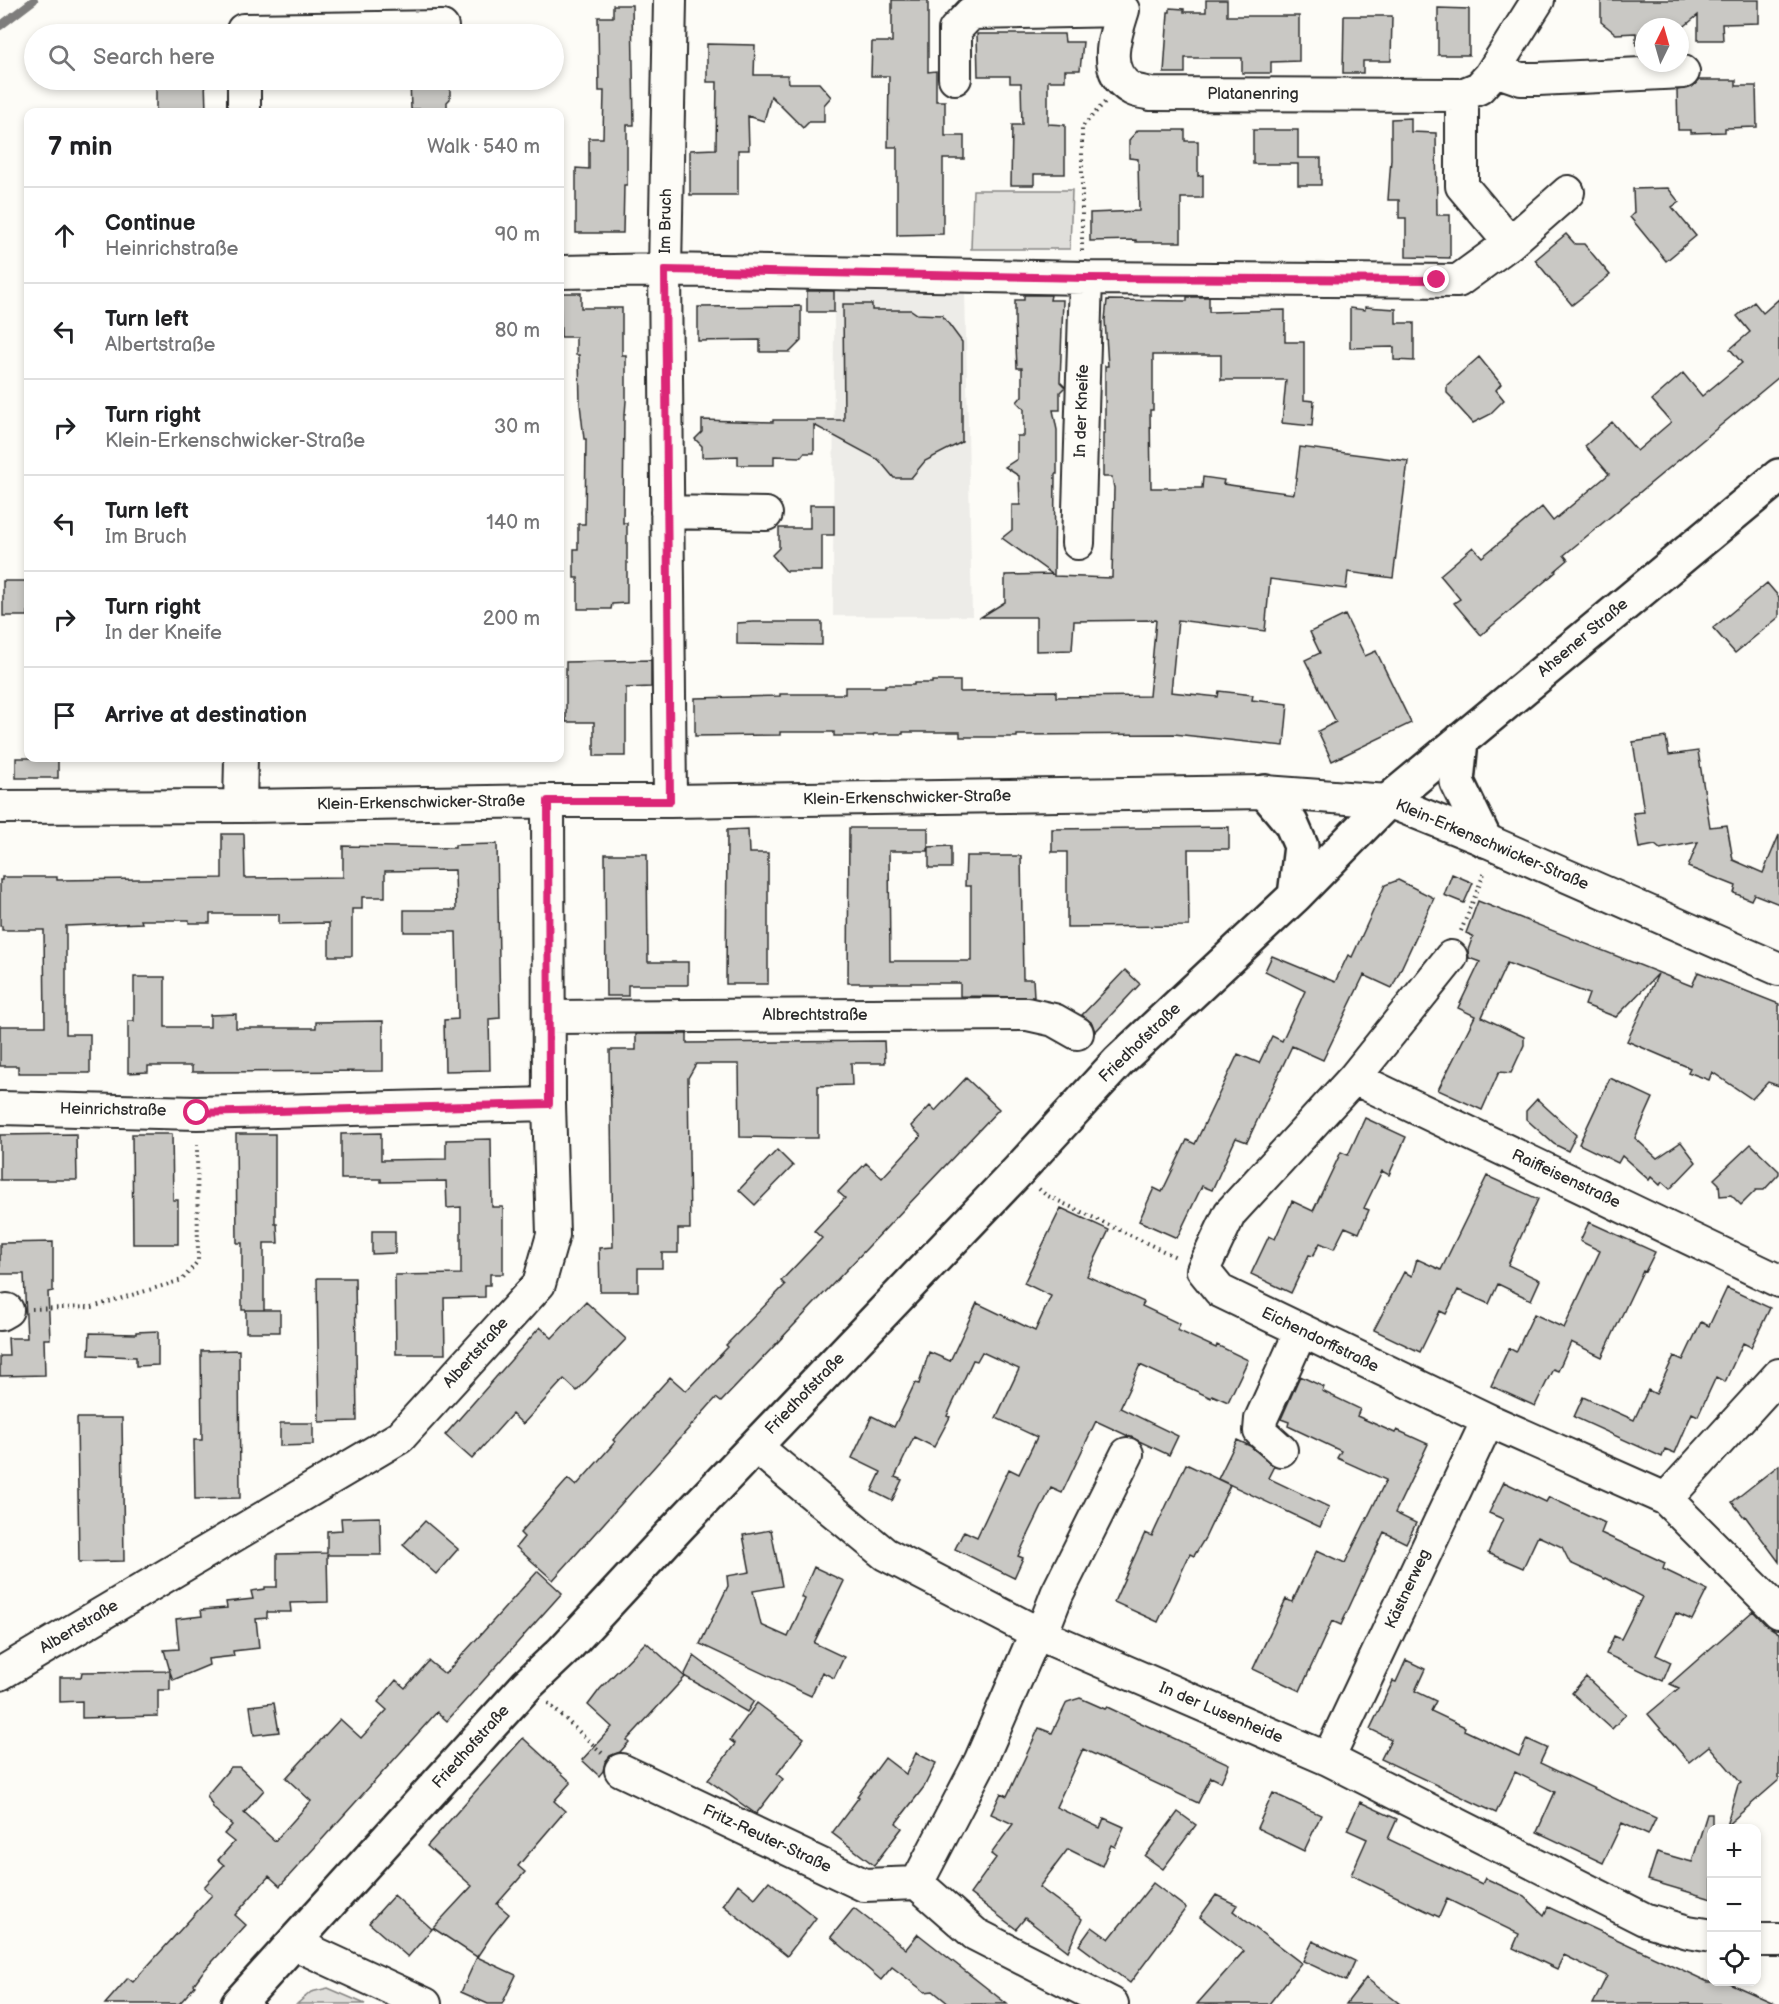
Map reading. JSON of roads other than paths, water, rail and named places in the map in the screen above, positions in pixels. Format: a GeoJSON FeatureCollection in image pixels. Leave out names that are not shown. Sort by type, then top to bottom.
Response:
{"type":"FeatureCollection","features":[{"type":"Feature","properties":{"kind":"main road","name":"Ahsener Straße"},"geometry":{"type":"LineString","coordinates":[[1388,801],[1779,476]]}},
{"type":"Feature","properties":{"kind":"main road"},"geometry":{"type":"LineString","coordinates":[[1461,740],[1457,782],[1491,842]]}},
{"type":"Feature","properties":{"kind":"main road"},"geometry":{"type":"LineString","coordinates":[[1265,792],[1291,823],[1301,846],[1295,896]]}},
{"type":"Feature","properties":{"kind":"main road","name":"Friedhofstraße"},"geometry":{"type":"LineString","coordinates":[[238,2004],[528,1685],[563,1652],[755,1446],[1018,1171],[1119,1061],[1295,896],[1388,801]]}},
{"type":"Feature","properties":{"kind":"street","name":"Im Bruch"},"geometry":{"type":"LineString","coordinates":[[670,0],[665,270],[670,801]]}},
{"type":"Feature","properties":{"kind":"street"},"geometry":{"type":"LineString","coordinates":[[1510,243],[1462,186],[1462,95],[1479,88],[1495,70],[1538,0]]}},
{"type":"Feature","properties":{"kind":"street"},"geometry":{"type":"LineString","coordinates":[[955,78],[955,15],[1126,5]]}},
{"type":"Feature","properties":{"kind":"street","name":"Platanenring"},"geometry":{"type":"LineString","coordinates":[[1126,5],[1113,41],[1112,60],[1120,80],[1132,89],[1150,94],[1462,95]]}},
{"type":"Feature","properties":{"kind":"street"},"geometry":{"type":"LineString","coordinates":[[1495,70],[1521,79],[1683,72]]}},
{"type":"Feature","properties":{"kind":"street"},"geometry":{"type":"LineString","coordinates":[[244,90],[244,108]]}},
{"type":"Feature","properties":{"kind":"street"},"geometry":{"type":"LineString","coordinates":[[564,272],[665,270],[1086,278],[1458,281],[1510,243],[1568,192]]}},
{"type":"Feature","properties":{"kind":"street","name":"In der Kneife"},"geometry":{"type":"LineString","coordinates":[[1078,543],[1086,278]]}},
{"type":"Feature","properties":{"kind":"street"},"geometry":{"type":"LineString","coordinates":[[667,512],[766,514]]}},
{"type":"Feature","properties":{"kind":"street"},"geometry":{"type":"LineString","coordinates":[[240,806],[241,762]]}},
{"type":"Feature","properties":{"kind":"street","name":"Klein-Erkenschwicker-Straße"},"geometry":{"type":"LineString","coordinates":[[0,807],[670,801],[1265,792],[1388,801],[1491,842],[1779,969]]}},
{"type":"Feature","properties":{"kind":"street","name":"Albertstraße"},"geometry":{"type":"LineString","coordinates":[[0,1674],[399,1437],[539,1284],[553,1235],[549,1104],[548,801]]}},
{"type":"Feature","properties":{"kind":"street"},"geometry":{"type":"LineString","coordinates":[[1354,1078],[1450,957]]}},
{"type":"Feature","properties":{"kind":"street","name":"Albrechtstraße"},"geometry":{"type":"LineString","coordinates":[[549,1017],[1027,1014],[1054,1020],[1077,1033]]}},
{"type":"Feature","properties":{"kind":"street","name":"Eichendorffstraße"},"geometry":{"type":"LineString","coordinates":[[1354,1078],[1230,1213],[1203,1270],[1220,1291],[1488,1420],[1666,1499],[1779,1612]]}},
{"type":"Feature","properties":{"kind":"street","name":"Raiffeisenstraße"},"geometry":{"type":"LineString","coordinates":[[1354,1078],[1779,1281]]}},
{"type":"Feature","properties":{"kind":"street","name":"Heinrichstraße"},"geometry":{"type":"LineString","coordinates":[[0,1108],[197,1113],[549,1104]]}},
{"type":"Feature","properties":{"kind":"street"},"geometry":{"type":"LineString","coordinates":[[1281,1450],[1260,1431],[1261,1419],[1301,1330]]}},
{"type":"Feature","properties":{"kind":"street"},"geometry":{"type":"LineString","coordinates":[[1666,1499],[1779,1376]]}},
{"type":"Feature","properties":{"kind":"street","name":"Kästnerweg"},"geometry":{"type":"LineString","coordinates":[[1328,1758],[1488,1420]]}},
{"type":"Feature","properties":{"kind":"street","name":"In der Lusenheide"},"geometry":{"type":"LineString","coordinates":[[755,1446],[885,1554],[1038,1634],[1328,1758],[1644,1919],[1707,1935]]}},
{"type":"Feature","properties":{"kind":"street"},"geometry":{"type":"LineString","coordinates":[[1112,2004],[975,1934],[917,1883],[980,1762],[1057,1594],[1127,1454]]}},
{"type":"Feature","properties":{"kind":"street","name":"Fritz-Reuter-Straße"},"geometry":{"type":"LineString","coordinates":[[621,1770],[864,1885],[917,1883]]}},
{"type":"Feature","properties":{"kind":"street"},"geometry":{"type":"LineString","coordinates":[[1761,1940],[1779,1940]]}},
{"type":"Feature","properties":{"kind":"street"},"geometry":{"type":"LineString","coordinates":[[293,1943],[424,2004]]}},
{"type":"Feature","properties":{"kind":"waterway"},"geometry":{"type":"LineString","coordinates":[[0,26],[34,0]]}}]}
